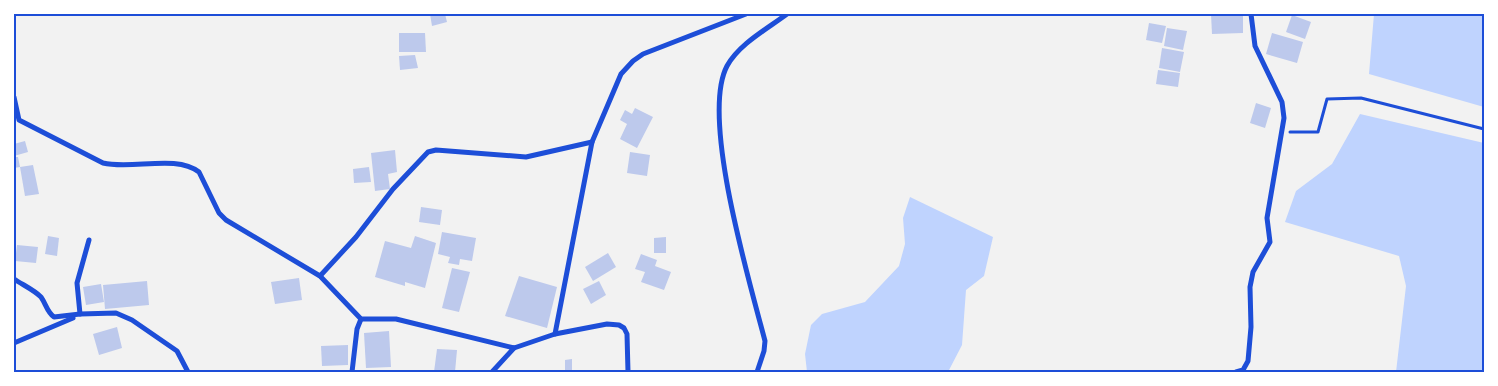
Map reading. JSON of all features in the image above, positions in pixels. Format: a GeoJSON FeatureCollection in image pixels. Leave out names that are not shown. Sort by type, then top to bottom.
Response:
{"type":"FeatureCollection","features":[{"type":"Feature","properties":{"kind":"street"},"geometry":{"type":"LineString","coordinates":[[555,334],[592,142],[621,74],[633,61],[682,38],[746,14]]}},
{"type":"Feature","properties":{"kind":"street"},"geometry":{"type":"LineString","coordinates":[[756,372],[765,341],[745,272],[728,188],[720,125],[720,94],[725,70],[738,51],[786,14]]}},
{"type":"Feature","properties":{"kind":"street"},"geometry":{"type":"LineString","coordinates":[[1236,372],[1243,370],[1248,361],[1252,327],[1250,286],[1253,272],[1270,242],[1267,218],[1284,118],[1282,102],[1255,46],[1251,14]]}},
{"type":"Feature","properties":{"kind":"street"},"geometry":{"type":"LineString","coordinates":[[14,97],[16,121],[104,163],[119,165],[168,163],[193,168],[199,172],[219,213],[226,220],[320,276],[361,319],[396,319],[514,348]]}},
{"type":"Feature","properties":{"kind":"street"},"geometry":{"type":"LineString","coordinates":[[320,276],[356,238],[393,189],[428,152],[436,150],[526,158],[592,142]]}},
{"type":"Feature","properties":{"kind":"street"},"geometry":{"type":"LineString","coordinates":[[80,314],[77,283],[89,240]]}},
{"type":"Feature","properties":{"kind":"street"},"geometry":{"type":"LineString","coordinates":[[14,279],[36,293],[43,300],[48,313],[54,317],[116,313],[132,320],[177,351],[188,372]]}},
{"type":"Feature","properties":{"kind":"street"},"geometry":{"type":"LineString","coordinates":[[14,343],[80,314]]}},
{"type":"Feature","properties":{"kind":"street"},"geometry":{"type":"LineString","coordinates":[[352,372],[357,329],[361,319]]}},
{"type":"Feature","properties":{"kind":"street"},"geometry":{"type":"LineString","coordinates":[[492,372],[514,348],[555,334],[607,324],[620,324],[627,334],[628,372]]}},
{"type":"Feature","properties":{"kind":"path"},"geometry":{"type":"LineString","coordinates":[[1282,132],[1318,132],[1327,99],[1361,98],[1484,129]]}},
{"type":"Feature","properties":{"kind":"water"},"geometry":{"type":"Polygon","coordinates":[[[1374,14],[1484,14],[1484,107],[1369,74],[1374,14]]]}},
{"type":"Feature","properties":{"kind":"water"},"geometry":{"type":"Polygon","coordinates":[[[1360,114],[1484,143],[1484,372],[1396,372],[1406,286],[1399,256],[1285,222],[1296,191],[1332,164],[1360,114]]]}},
{"type":"Feature","properties":{"kind":"water"},"geometry":{"type":"Polygon","coordinates":[[[910,197],[993,237],[984,276],[966,290],[962,345],[948,372],[807,372],[805,354],[811,325],[822,314],[865,302],[899,266],[905,244],[903,218],[910,197]]]}},
{"type":"Feature","properties":{"kind":"building"},"geometry":{"type":"Polygon","coordinates":[[[430,14],[445,14],[447,22],[432,26],[430,14]]]}},
{"type":"Feature","properties":{"kind":"building"},"geometry":{"type":"Polygon","coordinates":[[[1211,14],[1243,14],[1243,33],[1212,34],[1211,14]]]}},
{"type":"Feature","properties":{"kind":"building"},"geometry":{"type":"Polygon","coordinates":[[[1292,15],[1311,22],[1305,39],[1286,32],[1292,15]]]}},
{"type":"Feature","properties":{"kind":"building"},"geometry":{"type":"Polygon","coordinates":[[[1149,23],[1166,26],[1162,43],[1146,40],[1149,23]]]}},
{"type":"Feature","properties":{"kind":"building"},"geometry":{"type":"Polygon","coordinates":[[[1167,28],[1187,31],[1183,50],[1164,46],[1167,28]]]}},
{"type":"Feature","properties":{"kind":"building"},"geometry":{"type":"Polygon","coordinates":[[[399,33],[425,33],[426,52],[399,52],[399,33]]]}},
{"type":"Feature","properties":{"kind":"building"},"geometry":{"type":"Polygon","coordinates":[[[1272,33],[1303,42],[1297,63],[1266,54],[1272,33]]]}},
{"type":"Feature","properties":{"kind":"building"},"geometry":{"type":"Polygon","coordinates":[[[1162,48],[1184,52],[1180,72],[1159,68],[1162,48]]]}},
{"type":"Feature","properties":{"kind":"building"},"geometry":{"type":"Polygon","coordinates":[[[415,55],[418,68],[400,70],[399,56],[415,55]]]}},
{"type":"Feature","properties":{"kind":"building"},"geometry":{"type":"Polygon","coordinates":[[[1158,70],[1180,73],[1178,87],[1156,84],[1158,70]]]}},
{"type":"Feature","properties":{"kind":"building"},"geometry":{"type":"Polygon","coordinates":[[[1256,103],[1271,108],[1265,128],[1250,123],[1256,103]]]}},
{"type":"Feature","properties":{"kind":"building"},"geometry":{"type":"Polygon","coordinates":[[[635,108],[653,117],[637,148],[620,139],[627,124],[620,120],[625,110],[632,114],[635,108]]]}},
{"type":"Feature","properties":{"kind":"building"},"geometry":{"type":"Polygon","coordinates":[[[25,141],[28,152],[14,156],[14,144],[25,141]]]}},
{"type":"Feature","properties":{"kind":"building"},"geometry":{"type":"Polygon","coordinates":[[[395,150],[397,172],[388,174],[390,189],[375,191],[371,153],[395,150]]]}},
{"type":"Feature","properties":{"kind":"building"},"geometry":{"type":"Polygon","coordinates":[[[630,152],[650,155],[647,176],[627,173],[630,152]]]}},
{"type":"Feature","properties":{"kind":"building"},"geometry":{"type":"Polygon","coordinates":[[[14,157],[18,157],[20,167],[14,168],[14,157]]]}},
{"type":"Feature","properties":{"kind":"building"},"geometry":{"type":"Polygon","coordinates":[[[33,165],[39,194],[25,196],[20,167],[33,165]]]}},
{"type":"Feature","properties":{"kind":"building"},"geometry":{"type":"Polygon","coordinates":[[[369,167],[371,182],[354,183],[353,169],[369,167]]]}},
{"type":"Feature","properties":{"kind":"building"},"geometry":{"type":"Polygon","coordinates":[[[421,207],[442,210],[440,225],[419,222],[421,207]]]}},
{"type":"Feature","properties":{"kind":"building"},"geometry":{"type":"Polygon","coordinates":[[[442,232],[476,238],[472,261],[460,259],[459,265],[448,263],[450,257],[438,254],[442,232]]]}},
{"type":"Feature","properties":{"kind":"building"},"geometry":{"type":"Polygon","coordinates":[[[48,236],[59,238],[57,256],[45,254],[48,236]]]}},
{"type":"Feature","properties":{"kind":"building"},"geometry":{"type":"Polygon","coordinates":[[[415,236],[436,243],[425,288],[405,282],[405,286],[375,277],[385,241],[411,248],[415,236]]]}},
{"type":"Feature","properties":{"kind":"building"},"geometry":{"type":"Polygon","coordinates":[[[666,237],[666,253],[654,253],[654,238],[666,237]]]}},
{"type":"Feature","properties":{"kind":"building"},"geometry":{"type":"Polygon","coordinates":[[[17,245],[38,247],[36,263],[15,261],[17,245]]]}},
{"type":"Feature","properties":{"kind":"building"},"geometry":{"type":"Polygon","coordinates":[[[608,253],[616,267],[593,281],[585,267],[608,253]]]}},
{"type":"Feature","properties":{"kind":"building"},"geometry":{"type":"Polygon","coordinates":[[[641,254],[657,260],[655,266],[671,272],[664,290],[641,282],[645,272],[635,269],[641,254]]]}},
{"type":"Feature","properties":{"kind":"building"},"geometry":{"type":"Polygon","coordinates":[[[452,268],[470,272],[459,312],[442,308],[452,268]]]}},
{"type":"Feature","properties":{"kind":"building"},"geometry":{"type":"Polygon","coordinates":[[[519,276],[557,287],[547,328],[505,316],[519,276]]]}},
{"type":"Feature","properties":{"kind":"building"},"geometry":{"type":"Polygon","coordinates":[[[299,278],[302,300],[275,304],[271,282],[299,278]]]}},
{"type":"Feature","properties":{"kind":"building"},"geometry":{"type":"Polygon","coordinates":[[[147,281],[149,305],[105,309],[103,285],[147,281]]]}},
{"type":"Feature","properties":{"kind":"building"},"geometry":{"type":"Polygon","coordinates":[[[599,281],[606,295],[591,304],[583,289],[599,281]]]}},
{"type":"Feature","properties":{"kind":"building"},"geometry":{"type":"Polygon","coordinates":[[[101,284],[104,302],[86,305],[83,287],[101,284]]]}},
{"type":"Feature","properties":{"kind":"building"},"geometry":{"type":"Polygon","coordinates":[[[117,327],[122,348],[99,355],[93,334],[117,327]]]}},
{"type":"Feature","properties":{"kind":"building"},"geometry":{"type":"Polygon","coordinates":[[[389,331],[391,367],[366,368],[364,333],[389,331]]]}},
{"type":"Feature","properties":{"kind":"building"},"geometry":{"type":"Polygon","coordinates":[[[348,345],[348,365],[322,366],[321,346],[348,345]]]}},
{"type":"Feature","properties":{"kind":"building"},"geometry":{"type":"Polygon","coordinates":[[[437,349],[457,350],[455,372],[434,372],[437,349]]]}},
{"type":"Feature","properties":{"kind":"building"},"geometry":{"type":"Polygon","coordinates":[[[572,359],[572,372],[565,372],[565,360],[572,359]]]}}]}
